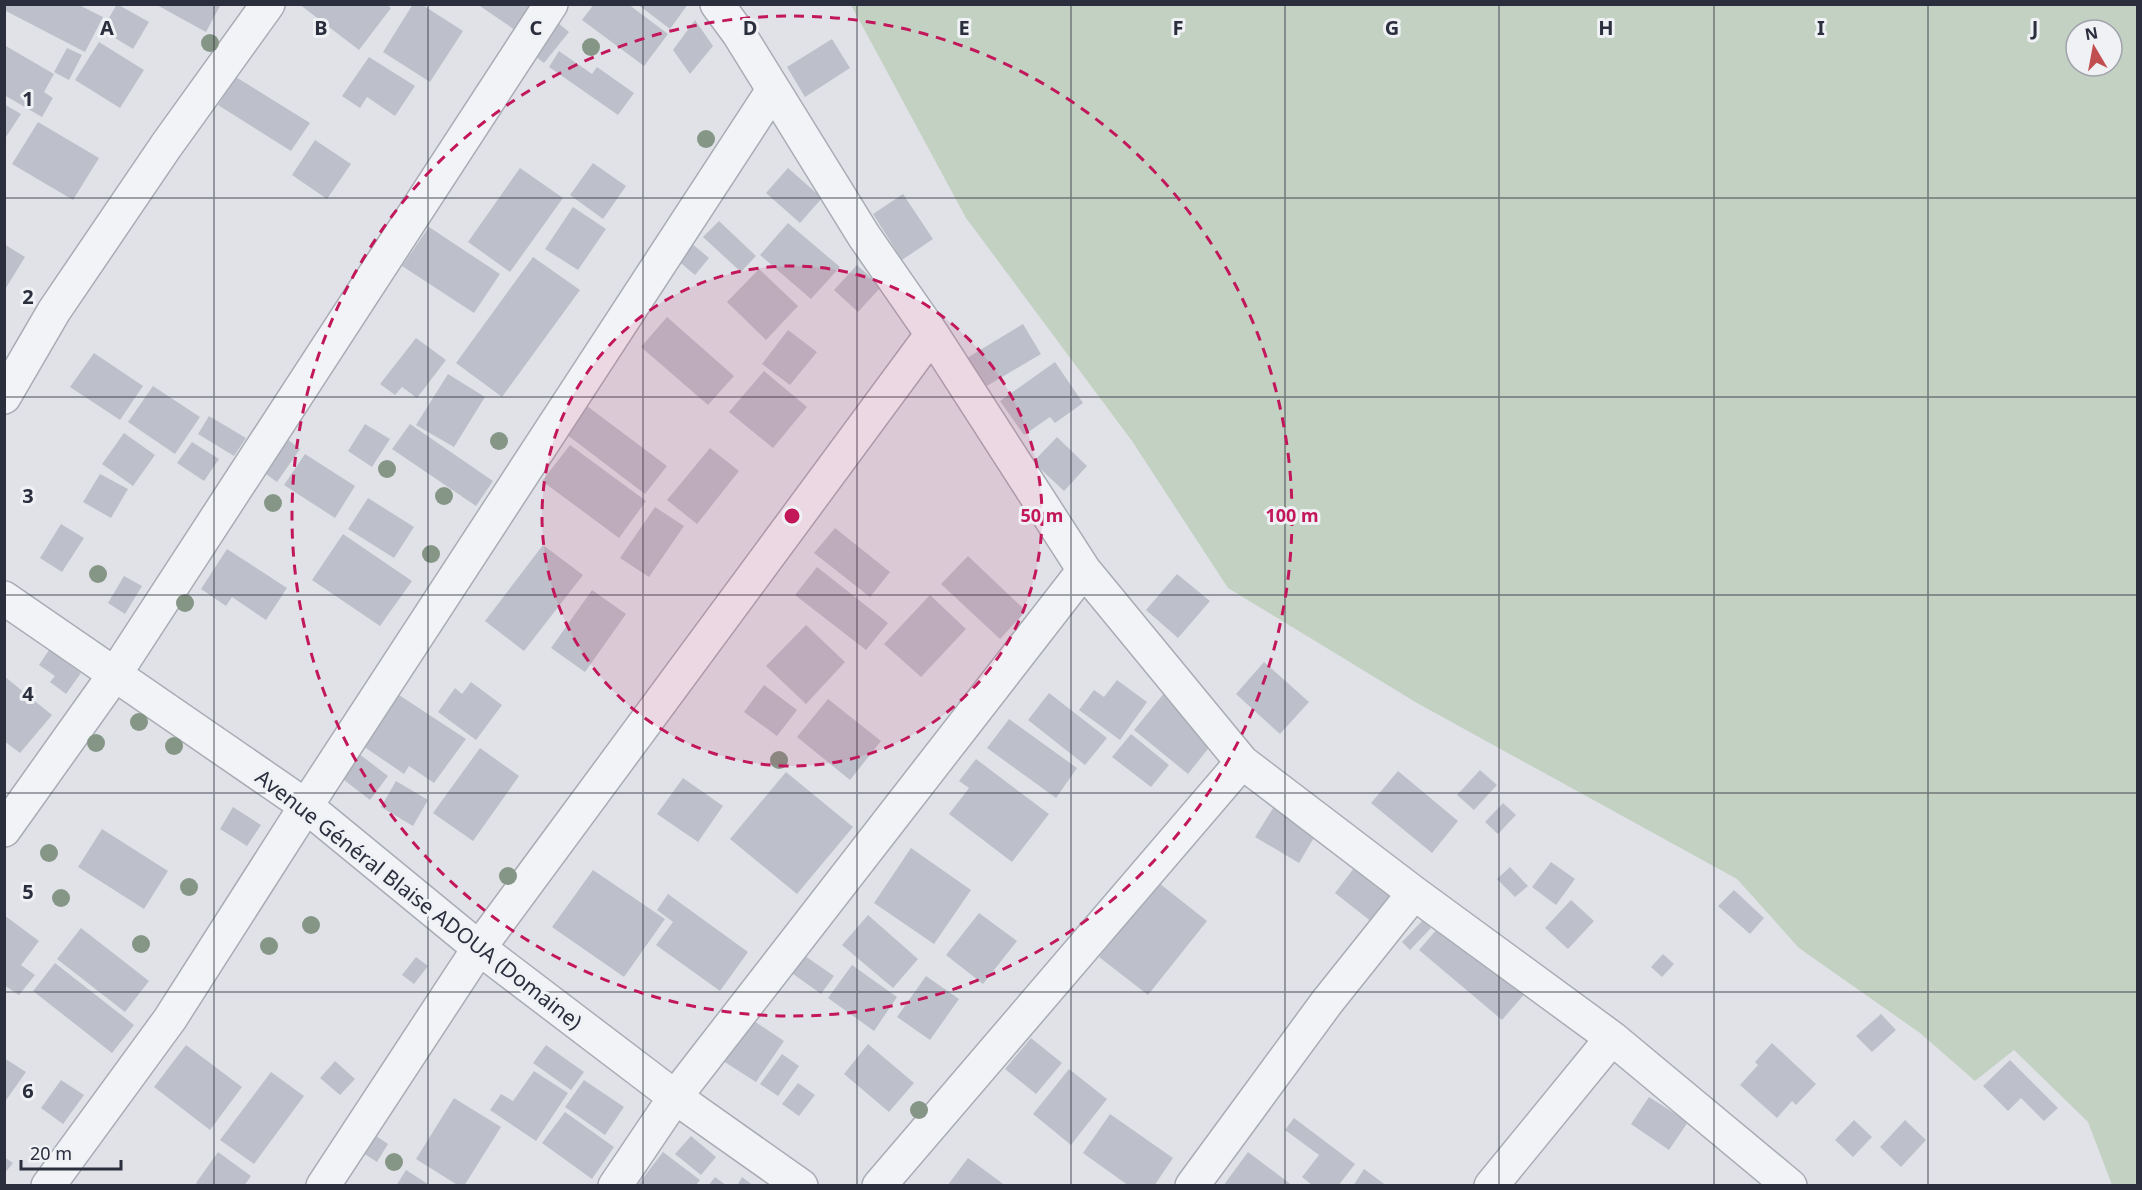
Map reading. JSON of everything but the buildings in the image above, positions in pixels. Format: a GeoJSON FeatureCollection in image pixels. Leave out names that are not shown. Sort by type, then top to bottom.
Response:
{"type":"FeatureCollection","features":[{"type":"Feature","properties":{"kind":"street"},"geometry":{"type":"LineString","coordinates":[[4,397],[54,311],[166,146],[268,4]]}},
{"type":"Feature","properties":{"kind":"street"},"geometry":{"type":"LineString","coordinates":[[4,830],[115,674],[551,4]]}},
{"type":"Feature","properties":{"kind":"street"},"geometry":{"type":"LineString","coordinates":[[717,4],[739,34],[864,236],[932,334],[1084,570],[1242,762],[1414,893],[1612,1038],[1788,1185]]}},
{"type":"Feature","properties":{"kind":"street"},"geometry":{"type":"LineString","coordinates":[[48,1185],[170,1019],[306,806],[773,90]]}},
{"type":"Feature","properties":{"kind":"street"},"geometry":{"type":"LineString","coordinates":[[323,1185],[479,948],[932,334]]}},
{"type":"Feature","properties":{"kind":"street"},"geometry":{"type":"LineString","coordinates":[[615,1185],[675,1097],[1084,570]]}},
{"type":"Feature","properties":{"kind":"street","name":"Avenue Général Blaise ADOUA (Domaine)"},"geometry":{"type":"LineString","coordinates":[[4,598],[306,806],[479,948],[675,1097],[801,1185]]}},
{"type":"Feature","properties":{"kind":"street"},"geometry":{"type":"LineString","coordinates":[[879,1185],[1242,762]]}},
{"type":"Feature","properties":{"kind":"street"},"geometry":{"type":"LineString","coordinates":[[1192,1185],[1327,1002],[1414,893]]}},
{"type":"Feature","properties":{"kind":"street"},"geometry":{"type":"LineString","coordinates":[[1491,1185],[1612,1038]]}},
{"type":"Feature","properties":{"kind":"green space"},"geometry":{"type":"Polygon","coordinates":[[[851,5],[2137,5],[2137,1185],[2112,1185],[2088,1122],[2014,1050],[1975,1081],[1920,1033],[1799,948],[1737,879],[1417,703],[1228,588],[1132,441],[966,218],[851,5]]]}}]}
